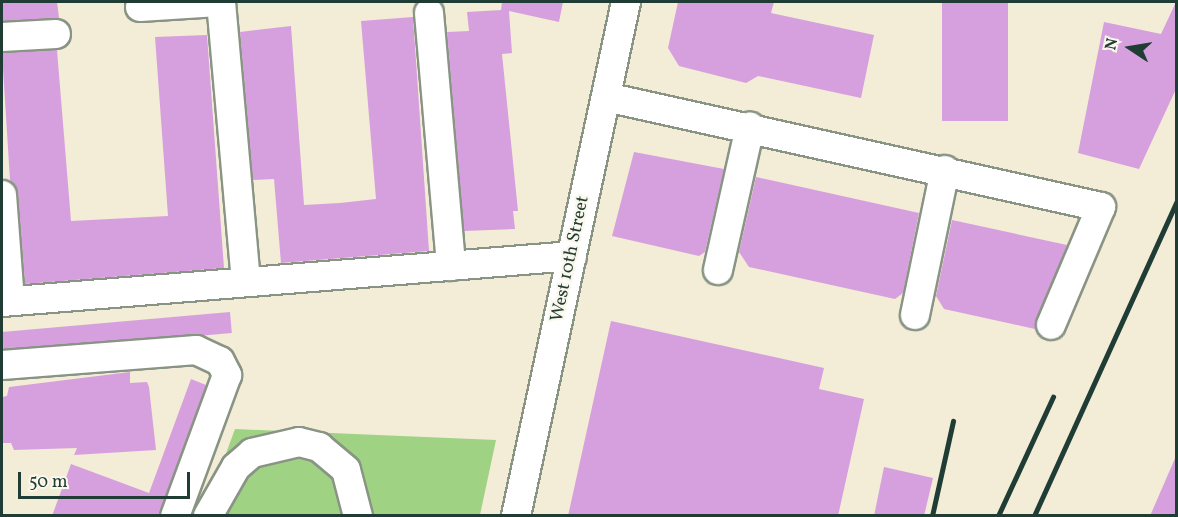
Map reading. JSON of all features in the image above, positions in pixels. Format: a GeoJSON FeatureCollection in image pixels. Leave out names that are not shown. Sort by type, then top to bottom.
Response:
{"type":"FeatureCollection","features":[{"type":"Feature","properties":{"kind":"street"},"geometry":{"type":"LineString","coordinates":[[140,7],[219,2],[246,282]]}},
{"type":"Feature","properties":{"kind":"street","name":"West 10th Street"},"geometry":{"type":"LineString","coordinates":[[516,516],[626,2]]}},
{"type":"Feature","properties":{"kind":"street"},"geometry":{"type":"LineString","coordinates":[[429,13],[452,266]]}},
{"type":"Feature","properties":{"kind":"street"},"geometry":{"type":"LineString","coordinates":[[2,37],[56,34]]}},
{"type":"Feature","properties":{"kind":"street"},"geometry":{"type":"LineString","coordinates":[[606,97],[945,170],[1101,207],[1051,325]]}},
{"type":"Feature","properties":{"kind":"street"},"geometry":{"type":"LineString","coordinates":[[718,270],[750,127]]}},
{"type":"Feature","properties":{"kind":"street"},"geometry":{"type":"LineString","coordinates":[[915,315],[945,170]]}},
{"type":"Feature","properties":{"kind":"street"},"geometry":{"type":"LineString","coordinates":[[2,195],[6,302],[572,256]]}},
{"type":"Feature","properties":{"kind":"street"},"geometry":{"type":"LineString","coordinates":[[2,365],[196,350],[220,361],[227,375],[175,516]]}},
{"type":"Feature","properties":{"kind":"street"},"geometry":{"type":"LineString","coordinates":[[208,516],[236,467],[252,453],[298,442],[319,447],[346,470],[358,516]]}},
{"type":"Feature","properties":{"kind":"green space"},"geometry":{"type":"Polygon","coordinates":[[[235,429],[496,440],[480,515],[203,516],[235,429]]]}},
{"type":"Feature","properties":{"kind":"building"},"geometry":{"type":"Polygon","coordinates":[[[2,2],[57,2],[59,18],[2,21],[2,2]]]}},
{"type":"Feature","properties":{"kind":"building"},"geometry":{"type":"Polygon","coordinates":[[[502,2],[563,2],[559,22],[509,11],[512,53],[502,54],[518,211],[513,211],[515,229],[464,231],[447,32],[469,31],[467,12],[501,10],[502,2]]]}},
{"type":"Feature","properties":{"kind":"building"},"geometry":{"type":"Polygon","coordinates":[[[678,2],[774,2],[771,13],[874,35],[861,98],[758,76],[746,83],[679,66],[668,48],[678,2]]]}},
{"type":"Feature","properties":{"kind":"building"},"geometry":{"type":"Polygon","coordinates":[[[942,2],[1008,2],[1008,121],[942,121],[942,2]]]}},
{"type":"Feature","properties":{"kind":"building"},"geometry":{"type":"Polygon","coordinates":[[[1176,2],[1176,89],[1139,169],[1078,153],[1104,22],[1161,34],[1176,2]]]}},
{"type":"Feature","properties":{"kind":"building"},"geometry":{"type":"Polygon","coordinates":[[[413,17],[429,251],[281,263],[274,179],[253,180],[240,32],[291,26],[304,205],[340,203],[376,199],[361,21],[413,17]]]}},
{"type":"Feature","properties":{"kind":"building"},"geometry":{"type":"Polygon","coordinates":[[[207,35],[224,268],[25,284],[18,194],[10,180],[2,53],[57,50],[71,221],[168,216],[155,37],[207,35]]]}},
{"type":"Feature","properties":{"kind":"building"},"geometry":{"type":"Polygon","coordinates":[[[634,152],[724,169],[705,252],[699,256],[612,236],[634,152]]]}},
{"type":"Feature","properties":{"kind":"building"},"geometry":{"type":"Polygon","coordinates":[[[756,177],[919,213],[903,293],[895,299],[749,267],[739,252],[756,177]]]}},
{"type":"Feature","properties":{"kind":"building"},"geometry":{"type":"Polygon","coordinates":[[[952,220],[1067,245],[1035,329],[944,309],[936,296],[952,220]]]}},
{"type":"Feature","properties":{"kind":"building"},"geometry":{"type":"Polygon","coordinates":[[[230,312],[232,333],[4,353],[2,332],[230,312]]]}},
{"type":"Feature","properties":{"kind":"building"},"geometry":{"type":"Polygon","coordinates":[[[611,321],[824,368],[819,389],[864,399],[838,516],[568,516],[611,321]]]}},
{"type":"Feature","properties":{"kind":"building"},"geometry":{"type":"Polygon","coordinates":[[[130,372],[130,383],[147,382],[149,387],[156,450],[74,455],[77,448],[14,450],[11,443],[2,443],[2,397],[7,396],[9,387],[130,372]]]}},
{"type":"Feature","properties":{"kind":"building"},"geometry":{"type":"Polygon","coordinates":[[[191,379],[206,385],[159,516],[52,516],[71,464],[149,493],[191,379]]]}},
{"type":"Feature","properties":{"kind":"building"},"geometry":{"type":"Polygon","coordinates":[[[1176,456],[1176,516],[1150,516],[1176,456]]]}},
{"type":"Feature","properties":{"kind":"building"},"geometry":{"type":"Polygon","coordinates":[[[884,467],[933,478],[924,516],[874,516],[884,467]]]}},
{"type":"Feature","properties":{"kind":"railway"},"geometry":{"type":"LineString","coordinates":[[1034,516],[1176,203]]}},
{"type":"Feature","properties":{"kind":"railway"},"geometry":{"type":"LineString","coordinates":[[998,516],[1053,397]]}},
{"type":"Feature","properties":{"kind":"railway"},"geometry":{"type":"LineString","coordinates":[[932,516],[953,421]]}}]}
